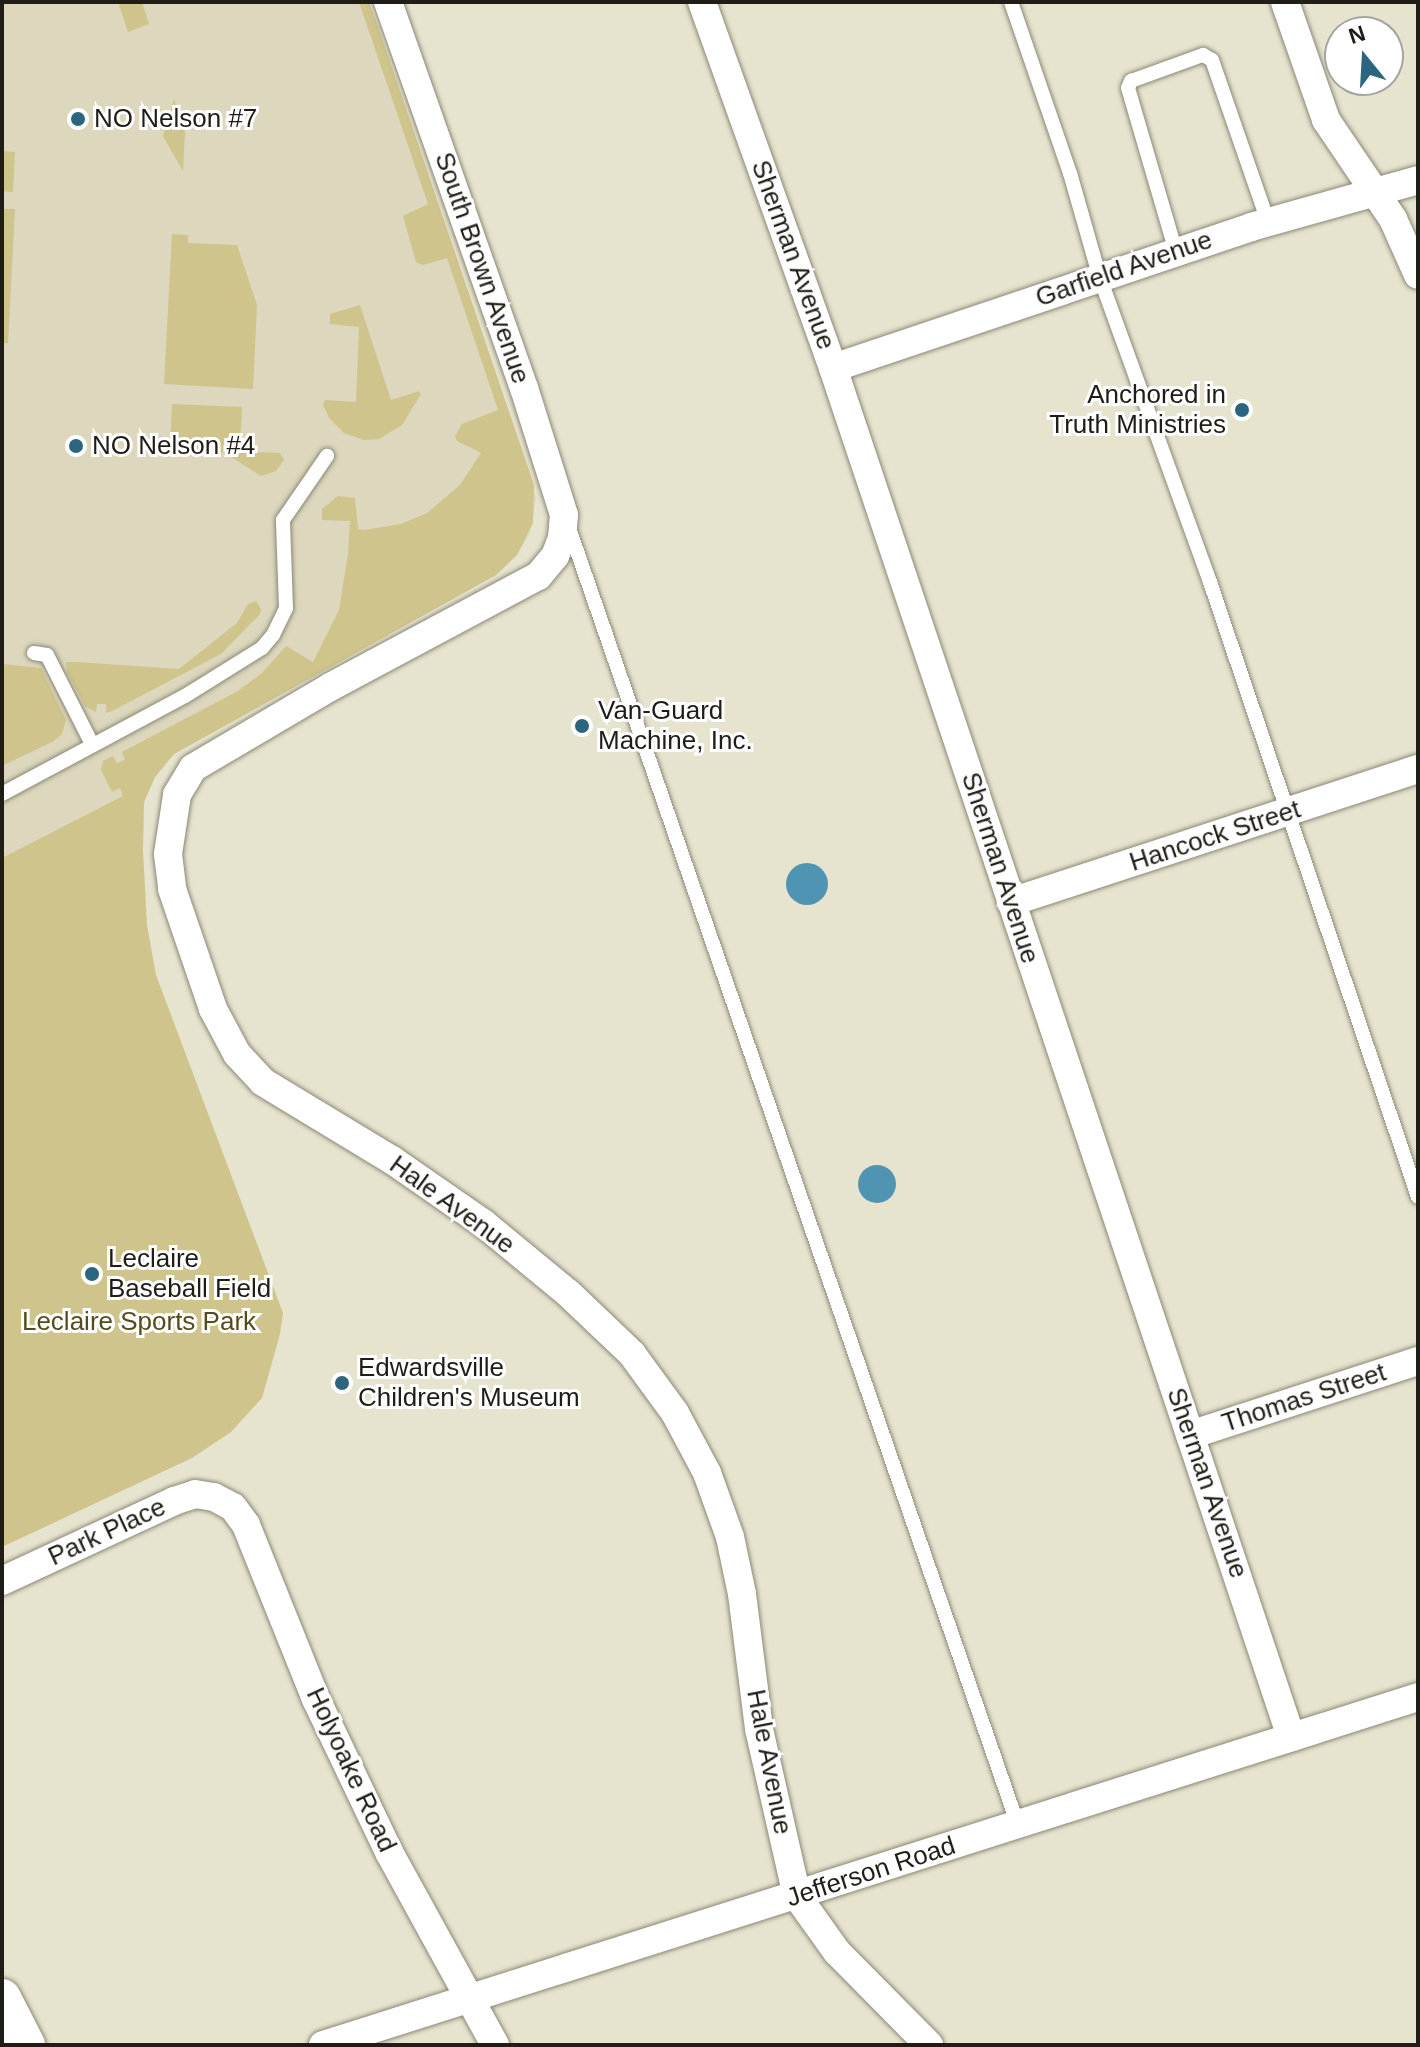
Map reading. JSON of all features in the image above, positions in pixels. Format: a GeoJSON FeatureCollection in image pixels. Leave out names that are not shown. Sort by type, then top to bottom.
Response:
{"type":"FeatureCollection","features":[{"type":"Feature","properties":{"kind":"main road"},"geometry":{"type":"LineString","coordinates":[[2,1998],[26,2045]]}},
{"type":"Feature","properties":{"kind":"street","name":"South Brown Avenue"},"geometry":{"type":"LineString","coordinates":[[388,2],[524,388],[563,526]]}},
{"type":"Feature","properties":{"kind":"street","name":"Sherman Avenue"},"geometry":{"type":"LineString","coordinates":[[702,2],[833,368],[1291,1737]]}},
{"type":"Feature","properties":{"kind":"street"},"geometry":{"type":"LineString","coordinates":[[1285,2],[1326,120],[1378,193],[1404,238],[1418,275]]}},
{"type":"Feature","properties":{"kind":"street","name":"Garfield Avenue"},"geometry":{"type":"LineString","coordinates":[[833,368],[1268,222],[1418,180]]}},
{"type":"Feature","properties":{"kind":"street","name":"Hale Avenue"},"geometry":{"type":"LineString","coordinates":[[563,526],[555,556],[538,576],[332,686],[193,768],[177,795],[168,854],[172,889],[213,1009],[237,1054],[263,1082],[392,1160],[483,1223],[568,1293],[632,1354],[675,1413],[707,1473],[730,1537],[742,1594],[759,1729],[797,1896],[837,1952],[929,2045]]}},
{"type":"Feature","properties":{"kind":"street","name":"Hancock Street"},"geometry":{"type":"LineString","coordinates":[[1011,902],[1418,769]]}},
{"type":"Feature","properties":{"kind":"street","name":"Thomas Street"},"geometry":{"type":"LineString","coordinates":[[1190,1435],[1418,1361]]}},
{"type":"Feature","properties":{"kind":"street","name":"Park Place"},"geometry":{"type":"LineString","coordinates":[[2,1581],[174,1501],[195,1494],[214,1497]]}},
{"type":"Feature","properties":{"kind":"street","name":"Holyoake Road"},"geometry":{"type":"LineString","coordinates":[[214,1497],[233,1507],[246,1525],[343,1755],[403,1880],[495,2045]]}},
{"type":"Feature","properties":{"kind":"street","name":"Jefferson Road"},"geometry":{"type":"LineString","coordinates":[[323,2045],[1418,1697]]}},
{"type":"Feature","properties":{"kind":"lane"},"geometry":{"type":"LineString","coordinates":[[1011,2],[1070,173],[1100,278],[1210,582],[1418,1197]]}},
{"type":"Feature","properties":{"kind":"lane"},"geometry":{"type":"LineString","coordinates":[[1176,252],[1128,88],[1131,81],[1203,55],[1212,60],[1268,222]]}},
{"type":"Feature","properties":{"kind":"lane"},"geometry":{"type":"LineString","coordinates":[[2,794],[249,659],[273,635],[286,608],[283,520],[327,456]]}},
{"type":"Feature","properties":{"kind":"lane"},"geometry":{"type":"LineString","coordinates":[[563,526],[580,551],[1018,1825]]}},
{"type":"Feature","properties":{"kind":"lane"},"geometry":{"type":"LineString","coordinates":[[34,653],[47,655],[92,744]]}},
{"type":"Feature","properties":{"kind":"shaded area"},"geometry":{"type":"Polygon","coordinates":[[[2,2],[369,2],[536,498],[530,533],[517,555],[496,575],[174,754],[155,777],[144,802],[2,858],[2,2]]]}},
{"type":"Feature","properties":{"kind":"green space"},"geometry":{"type":"Polygon","coordinates":[[[118,2],[142,2],[149,24],[128,32],[118,2]]]}},
{"type":"Feature","properties":{"kind":"green space","name":"Leclaire Sports Park"},"geometry":{"type":"Polygon","coordinates":[[[359,2],[369,2],[379,29],[534,485],[533,523],[517,555],[496,575],[174,754],[155,777],[144,802],[143,850],[147,925],[156,975],[283,1313],[280,1334],[262,1398],[231,1432],[192,1458],[2,1547],[2,858],[123,796],[120,788],[112,792],[101,770],[103,761],[113,756],[117,763],[125,760],[122,752],[238,691],[262,673],[286,646],[313,662],[339,610],[350,521],[322,520],[322,509],[338,496],[355,498],[358,529],[364,530],[401,524],[427,513],[460,485],[481,453],[457,441],[455,436],[462,424],[498,410],[447,258],[423,265],[416,262],[403,216],[428,204],[359,2]]]}},
{"type":"Feature","properties":{"kind":"green space"},"geometry":{"type":"Polygon","coordinates":[[[174,99],[185,131],[183,171],[163,136],[174,99]]]}},
{"type":"Feature","properties":{"kind":"green space"},"geometry":{"type":"Polygon","coordinates":[[[2,151],[15,152],[13,192],[2,191],[2,151]]]}},
{"type":"Feature","properties":{"kind":"green space"},"geometry":{"type":"Polygon","coordinates":[[[2,209],[15,209],[8,343],[2,343],[2,209]]]}},
{"type":"Feature","properties":{"kind":"green space"},"geometry":{"type":"Polygon","coordinates":[[[172,234],[188,235],[188,243],[237,245],[257,305],[253,389],[164,384],[172,234]]]}},
{"type":"Feature","properties":{"kind":"green space"},"geometry":{"type":"Polygon","coordinates":[[[360,305],[391,400],[419,391],[421,394],[402,425],[379,439],[364,440],[344,433],[330,419],[323,405],[325,400],[356,402],[359,327],[330,324],[330,314],[360,305]]]}},
{"type":"Feature","properties":{"kind":"green space"},"geometry":{"type":"Polygon","coordinates":[[[172,404],[242,407],[240,451],[280,453],[284,460],[276,471],[261,476],[225,453],[170,449],[172,404]]]}},
{"type":"Feature","properties":{"kind":"green space"},"geometry":{"type":"Polygon","coordinates":[[[256,601],[261,609],[260,614],[221,654],[112,711],[106,713],[106,704],[97,704],[96,712],[85,706],[67,672],[66,662],[179,669],[237,623],[248,604],[256,601]]]}},
{"type":"Feature","properties":{"kind":"green space"},"geometry":{"type":"Polygon","coordinates":[[[2,664],[41,668],[66,720],[62,734],[54,741],[2,766],[2,664]]]}},
{"type":"Feature","properties":{"kind":"water"},"geometry":{"type":"Polygon","coordinates":[[[807,863],[822,869],[828,884],[822,899],[807,905],[792,899],[786,884],[792,869],[807,863]]]}},
{"type":"Feature","properties":{"kind":"water"},"geometry":{"type":"Polygon","coordinates":[[[877,1165],[891,1170],[896,1184],[891,1198],[877,1203],[863,1198],[858,1184],[863,1170],[877,1165]]]}},
{"type":"Feature","properties":{"kind":"place","name":"NO Nelson #7"},"geometry":{"type":"Point","coordinates":[78,119]}},
{"type":"Feature","properties":{"kind":"place","name":"Anchored in Truth Ministries"},"geometry":{"type":"Point","coordinates":[1242,410]}},
{"type":"Feature","properties":{"kind":"place","name":"NO Nelson #4"},"geometry":{"type":"Point","coordinates":[76,446]}},
{"type":"Feature","properties":{"kind":"place","name":"Van-Guard Machine, Inc."},"geometry":{"type":"Point","coordinates":[582,726]}},
{"type":"Feature","properties":{"kind":"place","name":"Leclaire Baseball Field"},"geometry":{"type":"Point","coordinates":[92,1274]}},
{"type":"Feature","properties":{"kind":"place","name":"Edwardsville Children's Museum"},"geometry":{"type":"Point","coordinates":[342,1383]}}]}
